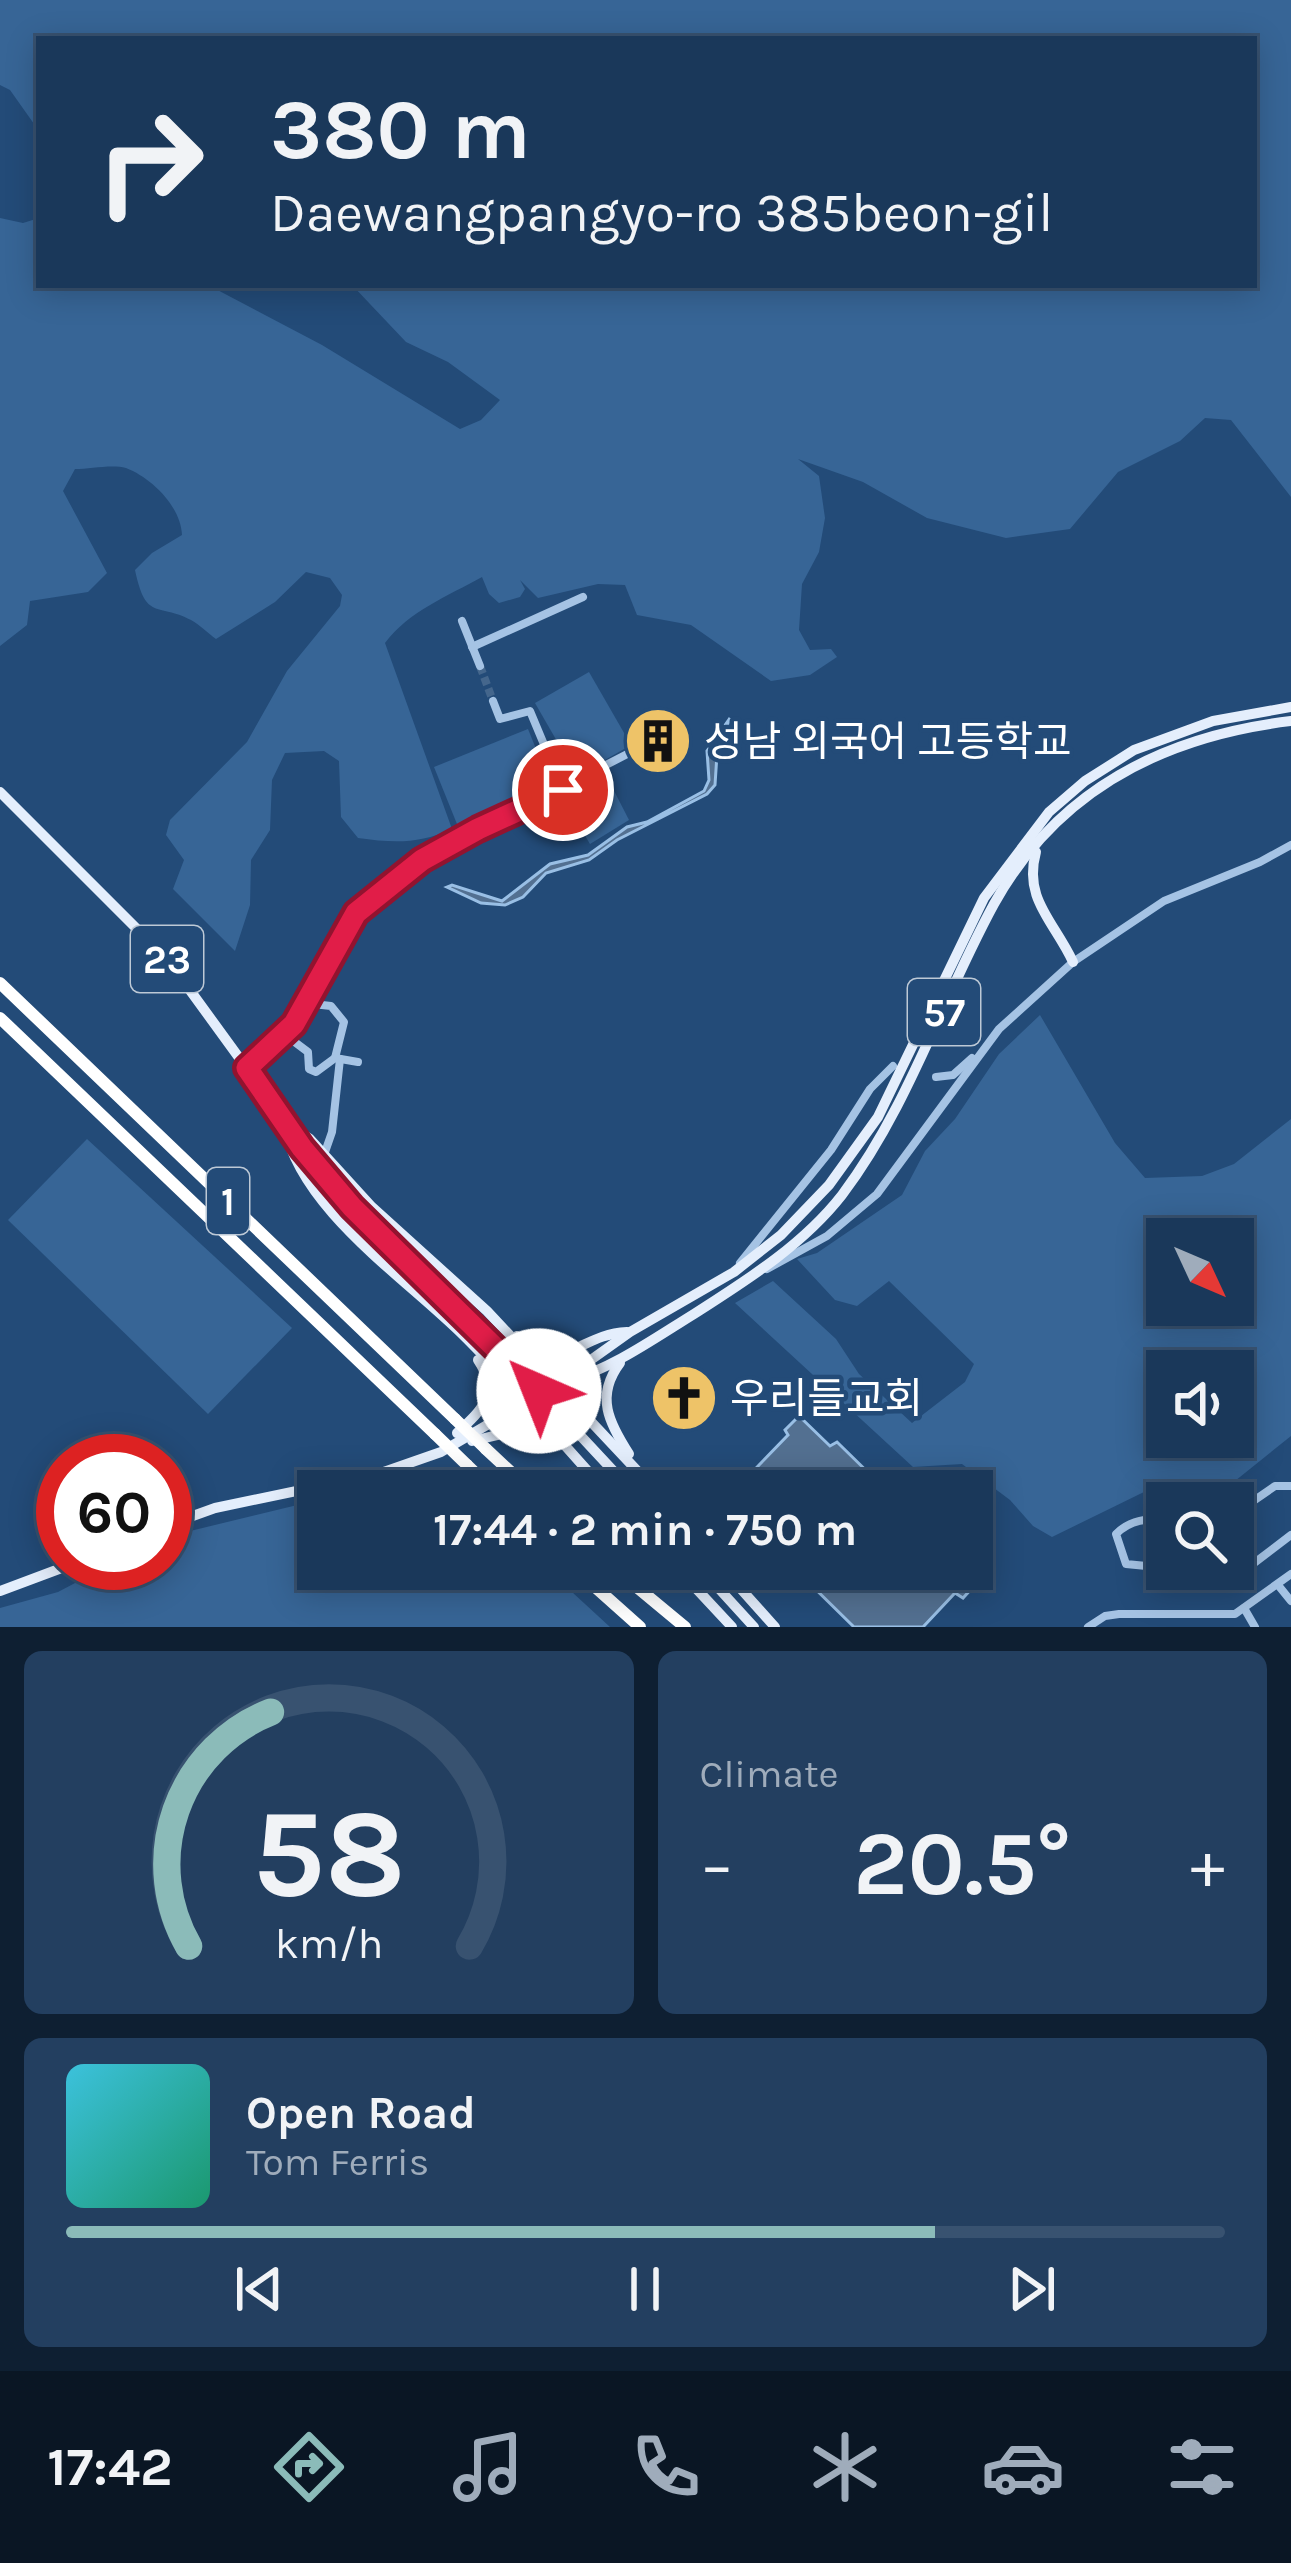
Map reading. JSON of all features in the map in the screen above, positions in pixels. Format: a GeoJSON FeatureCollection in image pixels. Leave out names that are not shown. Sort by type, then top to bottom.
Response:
{"type":"FeatureCollection","features":[{"type":"Feature","properties":{"kind":"highway","name":"1"},"geometry":{"type":"LineString","coordinates":[[0,983],[508,1470]]}},
{"type":"Feature","properties":{"kind":"highway","name":"1"},"geometry":{"type":"LineString","coordinates":[[0,1018],[472,1470]]}},
{"type":"Feature","properties":{"kind":"highway"},"geometry":{"type":"LineString","coordinates":[[599,1590],[640,1627]]}},
{"type":"Feature","properties":{"kind":"highway"},"geometry":{"type":"LineString","coordinates":[[640,1590],[685,1627]]}},
{"type":"Feature","properties":{"kind":"main road","name":"57"},"geometry":{"type":"LineString","coordinates":[[523,1402],[734,1271],[781,1235],[830,1185],[878,1117],[984,898],[1049,812],[1085,781],[1134,750],[1213,721],[1291,707]]}},
{"type":"Feature","properties":{"kind":"main road","name":"57"},"geometry":{"type":"LineString","coordinates":[[557,1384],[591,1375],[624,1358],[794,1246],[841,1196],[878,1140],[928,1047],[994,904],[1038,843],[1092,791],[1156,754],[1215,733],[1291,721]]}},
{"type":"Feature","properties":{"kind":"main road","name":"23"},"geometry":{"type":"LineString","coordinates":[[0,791],[168,960],[284,1122],[352,1207],[508,1358],[612,1470]]}},
{"type":"Feature","properties":{"kind":"main road"},"geometry":{"type":"LineString","coordinates":[[1038,843],[1030,880],[1034,896],[1073,962]]}},
{"type":"Feature","properties":{"kind":"main road"},"geometry":{"type":"LineString","coordinates":[[284,1122],[310,1139],[372,1207],[520,1339],[554,1355],[609,1333],[630,1332]]}},
{"type":"Feature","properties":{"kind":"main road"},"geometry":{"type":"LineString","coordinates":[[284,1122],[290,1156],[340,1220],[464,1336],[586,1470]]}},
{"type":"Feature","properties":{"kind":"main road"},"geometry":{"type":"LineString","coordinates":[[487,1311],[637,1470]]}},
{"type":"Feature","properties":{"kind":"main road"},"geometry":{"type":"LineString","coordinates":[[441,1452],[483,1408],[490,1394],[484,1368],[464,1336]]}},
{"type":"Feature","properties":{"kind":"main road"},"geometry":{"type":"LineString","coordinates":[[624,1358],[614,1372],[605,1406],[609,1423],[639,1470]]}},
{"type":"Feature","properties":{"kind":"main road"},"geometry":{"type":"LineString","coordinates":[[441,1452],[523,1402]]}},
{"type":"Feature","properties":{"kind":"main road"},"geometry":{"type":"LineString","coordinates":[[192,1516],[377,1474],[485,1436],[524,1429],[558,1440]]}},
{"type":"Feature","properties":{"kind":"main road"},"geometry":{"type":"LineString","coordinates":[[0,1591],[36,1578]]}},
{"type":"Feature","properties":{"kind":"main road"},"geometry":{"type":"LineString","coordinates":[[698,1590],[732,1627]]}},
{"type":"Feature","properties":{"kind":"main road"},"geometry":{"type":"LineString","coordinates":[[720,1590],[754,1627]]}},
{"type":"Feature","properties":{"kind":"main road"},"geometry":{"type":"LineString","coordinates":[[741,1590],[775,1627]]}},
{"type":"Feature","properties":{"kind":"street"},"geometry":{"type":"LineString","coordinates":[[472,647],[583,597]]}},
{"type":"Feature","properties":{"kind":"street"},"geometry":{"type":"LineString","coordinates":[[462,621],[480,666]]}},
{"type":"Feature","properties":{"kind":"street"},"geometry":{"type":"LineString","coordinates":[[493,700],[500,719],[530,711],[563,790]]}},
{"type":"Feature","properties":{"kind":"street"},"geometry":{"type":"LineString","coordinates":[[247,1068],[294,1024],[356,913],[422,860],[635,750]]}},
{"type":"Feature","properties":{"kind":"street"},"geometry":{"type":"LineString","coordinates":[[949,1098],[946,1085],[936,1077],[953,1076],[1073,962],[1164,901],[1291,845]]}},
{"type":"Feature","properties":{"kind":"street"},"geometry":{"type":"LineString","coordinates":[[304,1003],[331,1006],[344,1022],[332,1132],[324,1155]]}},
{"type":"Feature","properties":{"kind":"street"},"geometry":{"type":"LineString","coordinates":[[284,1034],[308,1052],[309,1069],[316,1072],[338,1059],[358,1061]]}},
{"type":"Feature","properties":{"kind":"street"},"geometry":{"type":"LineString","coordinates":[[754,1272],[774,1268],[860,1211],[896,1173],[982,1049]]}},
{"type":"Feature","properties":{"kind":"street"},"geometry":{"type":"LineString","coordinates":[[734,1271],[832,1150],[870,1089],[893,1066]]}},
{"type":"Feature","properties":{"kind":"street"},"geometry":{"type":"LineString","coordinates":[[1254,1500],[1275,1486],[1291,1486]]}},
{"type":"Feature","properties":{"kind":"street"},"geometry":{"type":"LineString","coordinates":[[1146,1519],[1125,1525],[1116,1534],[1126,1564],[1146,1566]]}},
{"type":"Feature","properties":{"kind":"street"},"geometry":{"type":"LineString","coordinates":[[1254,1563],[1291,1534]]}},
{"type":"Feature","properties":{"kind":"street"},"geometry":{"type":"LineString","coordinates":[[1088,1627],[1119,1614],[1234,1614],[1291,1574]]}},
{"type":"Feature","properties":{"kind":"street"},"geometry":{"type":"LineString","coordinates":[[1278,1585],[1291,1601]]}},
{"type":"Feature","properties":{"kind":"street"},"geometry":{"type":"LineString","coordinates":[[1244,1608],[1255,1627]]}},
{"type":"Feature","properties":{"kind":"street"},"geometry":{"type":"LineString","coordinates":[[1119,1614],[1122,1627]]}},
{"type":"Feature","properties":{"kind":"street"},"geometry":{"type":"LineString","coordinates":[[1189,1627],[1190,1614]]}},
{"type":"Feature","properties":{"kind":"shaded area"},"geometry":{"type":"Polygon","coordinates":[[[0,0],[1291,0],[1291,497],[1231,420],[1205,418],[1180,441],[1118,472],[1070,529],[1006,538],[927,518],[863,482],[798,459],[819,476],[825,518],[819,552],[802,584],[799,630],[810,650],[831,649],[837,657],[810,675],[771,681],[691,625],[637,615],[625,585],[598,584],[538,598],[520,580],[525,589],[520,597],[499,603],[482,577],[417,613],[385,643],[452,829],[406,841],[358,838],[341,817],[339,761],[324,751],[285,753],[272,780],[270,830],[251,860],[250,905],[235,951],[173,889],[184,860],[166,835],[170,820],[247,742],[287,671],[340,606],[342,595],[330,578],[306,572],[275,602],[216,639],[191,620],[154,608],[139,586],[135,570],[182,535],[163,495],[126,468],[75,469],[63,491],[107,573],[88,592],[30,601],[27,625],[0,646],[0,218],[23,223],[36,219],[36,288],[214,288],[322,345],[460,429],[481,420],[500,400],[448,362],[406,342],[355,288],[1257,288],[1257,36],[36,36],[36,127],[10,90],[0,85],[0,0]]]}},
{"type":"Feature","properties":{"kind":"shaded area"},"geometry":{"type":"Polygon","coordinates":[[[589,672],[631,745],[577,776],[535,703],[589,672]]]}},
{"type":"Feature","properties":{"kind":"shaded area"},"geometry":{"type":"Polygon","coordinates":[[[730,718],[717,754],[715,785],[707,794],[617,840],[589,860],[546,873],[523,897],[505,905],[481,903],[447,887],[502,901],[550,864],[588,855],[627,827],[647,822],[704,791],[709,780],[707,751],[730,718]]]}},
{"type":"Feature","properties":{"kind":"shaded area"},"geometry":{"type":"Polygon","coordinates":[[[528,729],[553,791],[459,829],[434,767],[528,729]]]}},
{"type":"Feature","properties":{"kind":"shaded area"},"geometry":{"type":"Polygon","coordinates":[[[609,781],[629,820],[590,844],[567,806],[609,781]]]}},
{"type":"Feature","properties":{"kind":"shaded area"},"geometry":{"type":"Polygon","coordinates":[[[1040,1015],[1115,1143],[1145,1178],[1202,1176],[1234,1164],[1291,1119],[1291,1436],[1234,1482],[1146,1482],[1146,1491],[1052,1537],[1033,1526],[993,1487],[993,1470],[970,1470],[962,1464],[913,1467],[735,1303],[773,1281],[836,1339],[859,1374],[912,1423],[965,1382],[974,1364],[889,1281],[857,1306],[835,1300],[797,1259],[817,1253],[902,1195],[925,1151],[955,1119],[999,1054],[1040,1015]]]}},
{"type":"Feature","properties":{"kind":"shaded area"},"geometry":{"type":"Polygon","coordinates":[[[87,1139],[292,1328],[208,1414],[8,1220],[87,1139]]]}},
{"type":"Feature","properties":{"kind":"shaded area"},"geometry":{"type":"Polygon","coordinates":[[[799,1416],[830,1446],[837,1442],[866,1470],[754,1470],[788,1435],[785,1430],[799,1416]]]}},
{"type":"Feature","properties":{"kind":"shaded area"},"geometry":{"type":"Polygon","coordinates":[[[297,1505],[297,1590],[570,1590],[610,1627],[0,1627],[0,1608],[62,1590],[192,1590],[192,1531],[297,1505]]]}},
{"type":"Feature","properties":{"kind":"shaded area"},"geometry":{"type":"Polygon","coordinates":[[[816,1590],[970,1590],[963,1598],[955,1593],[923,1627],[854,1627],[816,1590]]]}},
{"type":"Feature","properties":{"kind":"tunnel"},"geometry":{"type":"LineString","coordinates":[[480,666],[493,701]]}},
{"type":"Feature","properties":{"kind":"place","name":"성남 외국어 고등학교"},"geometry":{"type":"Point","coordinates":[658,741]}},
{"type":"Feature","properties":{"kind":"place","name":"우리들교회"},"geometry":{"type":"Point","coordinates":[684,1398]}},
{"type":"Feature","properties":{"kind":"route"},"geometry":{"type":"LineString","coordinates":[[539,1391],[352,1207],[302,1148],[247,1068],[294,1024],[356,913],[422,860],[563,790]]}}]}
